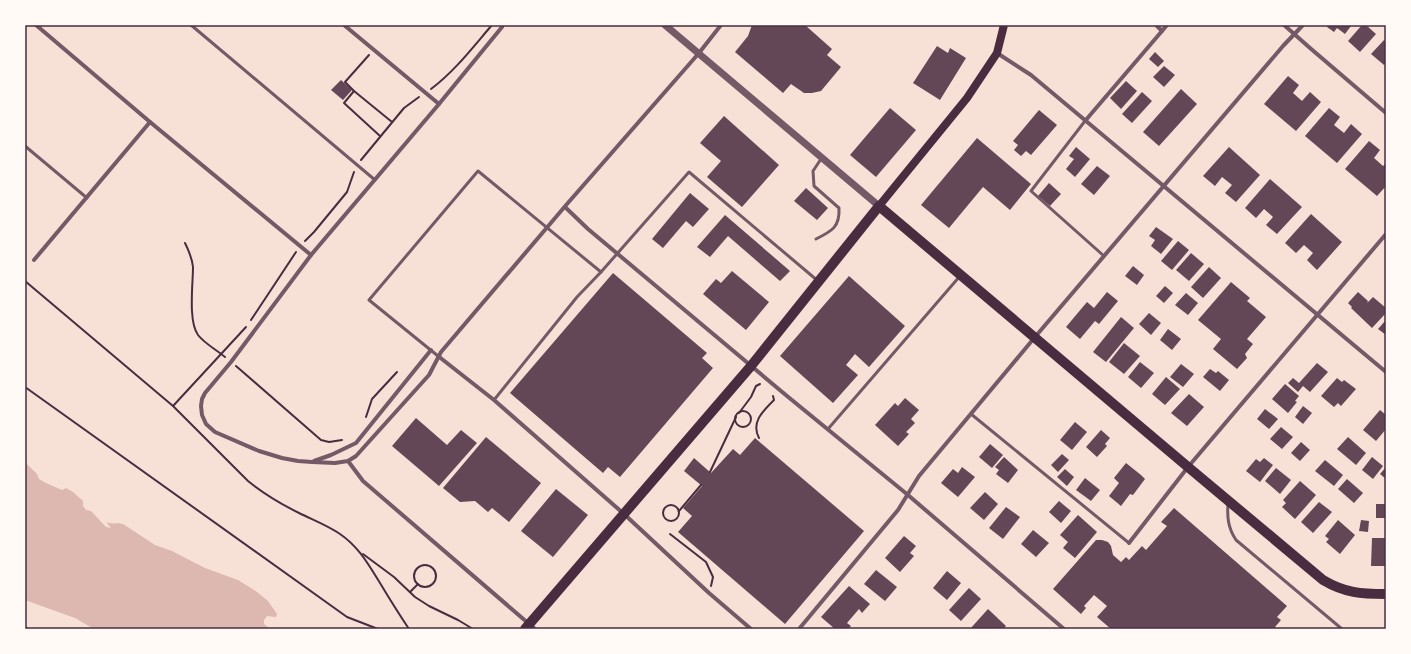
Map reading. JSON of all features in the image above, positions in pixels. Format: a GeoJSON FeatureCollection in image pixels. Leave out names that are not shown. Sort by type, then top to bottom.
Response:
{"type":"FeatureCollection","features":[{"type":"Feature","properties":{"kind":"main road"},"geometry":{"type":"LineString","coordinates":[[530,627],[624,514],[751,366],[967,98],[997,53],[1004,25]]}},
{"type":"Feature","properties":{"kind":"main road"},"geometry":{"type":"LineString","coordinates":[[879,206],[1323,580],[1336,588],[1357,593],[1386,594]]}},
{"type":"Feature","properties":{"kind":"street"},"geometry":{"type":"LineString","coordinates":[[36,25],[150,122],[311,255]]}},
{"type":"Feature","properties":{"kind":"street"},"geometry":{"type":"LineString","coordinates":[[344,25],[439,104]]}},
{"type":"Feature","properties":{"kind":"street"},"geometry":{"type":"LineString","coordinates":[[665,25],[879,206]]}},
{"type":"Feature","properties":{"kind":"street"},"geometry":{"type":"LineString","coordinates":[[501,26],[439,104],[311,255],[231,362],[209,387],[202,399],[202,415],[206,424],[215,432],[259,451],[298,461],[335,463],[348,461],[356,456],[429,375],[438,356],[547,227],[699,53],[721,25]]}},
{"type":"Feature","properties":{"kind":"street"},"geometry":{"type":"LineString","coordinates":[[1156,25],[1162,31]]}},
{"type":"Feature","properties":{"kind":"street"},"geometry":{"type":"LineString","coordinates":[[1086,121],[1167,25]]}},
{"type":"Feature","properties":{"kind":"street"},"geometry":{"type":"LineString","coordinates":[[1284,25],[1386,113]]}},
{"type":"Feature","properties":{"kind":"street"},"geometry":{"type":"LineString","coordinates":[[799,629],[898,510],[919,476],[1035,337],[1303,25]]}},
{"type":"Feature","properties":{"kind":"street"},"geometry":{"type":"LineString","coordinates":[[997,53],[1031,75],[1386,372]]}},
{"type":"Feature","properties":{"kind":"street"},"geometry":{"type":"LineString","coordinates":[[34,260],[150,122]]}},
{"type":"Feature","properties":{"kind":"street"},"geometry":{"type":"LineString","coordinates":[[565,207],[588,229],[751,366],[908,494],[1064,629]]}},
{"type":"Feature","properties":{"kind":"street"},"geometry":{"type":"LineString","coordinates":[[1129,543],[1188,467],[1386,234]]}},
{"type":"Feature","properties":{"kind":"street"},"geometry":{"type":"LineString","coordinates":[[312,462],[356,443],[431,350]]}},
{"type":"Feature","properties":{"kind":"street"},"geometry":{"type":"LineString","coordinates":[[438,356],[494,400],[624,514],[709,593],[751,629]]}},
{"type":"Feature","properties":{"kind":"street"},"geometry":{"type":"LineString","coordinates":[[348,461],[363,481],[530,627]]}},
{"type":"Feature","properties":{"kind":"lane"},"geometry":{"type":"LineString","coordinates":[[191,25],[375,180]]}},
{"type":"Feature","properties":{"kind":"lane"},"geometry":{"type":"LineString","coordinates":[[1086,121],[1031,191],[1104,256]]}},
{"type":"Feature","properties":{"kind":"lane"},"geometry":{"type":"LineString","coordinates":[[25,146],[87,198]]}},
{"type":"Feature","properties":{"kind":"lane"},"geometry":{"type":"LineString","coordinates":[[816,239],[830,232],[840,219],[839,208],[814,186],[813,172],[822,157]]}},
{"type":"Feature","properties":{"kind":"lane"},"geometry":{"type":"LineString","coordinates":[[438,356],[369,300],[478,171],[601,272]]}},
{"type":"Feature","properties":{"kind":"lane"},"geometry":{"type":"LineString","coordinates":[[494,400],[577,297],[689,172],[819,282]]}},
{"type":"Feature","properties":{"kind":"lane"},"geometry":{"type":"LineString","coordinates":[[828,429],[961,275]]}},
{"type":"Feature","properties":{"kind":"lane"},"geometry":{"type":"LineString","coordinates":[[971,414],[1129,543]]}},
{"type":"Feature","properties":{"kind":"lane"},"geometry":{"type":"LineString","coordinates":[[1228,501],[1228,522],[1231,532],[1236,540],[1342,629]]}},
{"type":"Feature","properties":{"kind":"path"},"geometry":{"type":"LineString","coordinates":[[173,406],[249,324],[300,246],[314,232],[347,192],[354,171],[380,136],[412,101],[441,81],[492,25]]}},
{"type":"Feature","properties":{"kind":"path"},"geometry":{"type":"LineString","coordinates":[[374,50],[345,82],[392,122]]}},
{"type":"Feature","properties":{"kind":"path"},"geometry":{"type":"LineString","coordinates":[[354,91],[344,103],[380,136]]}},
{"type":"Feature","properties":{"kind":"path"},"geometry":{"type":"LineString","coordinates":[[185,243],[191,256],[193,266],[192,299],[195,330],[199,336],[322,440],[334,442],[346,439]]}},
{"type":"Feature","properties":{"kind":"path"},"geometry":{"type":"LineString","coordinates":[[25,280],[173,406],[248,482],[260,492],[301,514],[322,522],[341,534],[362,554],[394,577],[410,592],[429,606],[473,629]]}},
{"type":"Feature","properties":{"kind":"path"},"geometry":{"type":"LineString","coordinates":[[365,421],[372,399],[397,372]]}},
{"type":"Feature","properties":{"kind":"path"},"geometry":{"type":"LineString","coordinates":[[710,472],[736,417],[751,397],[756,386],[762,384]]}},
{"type":"Feature","properties":{"kind":"path"},"geometry":{"type":"LineString","coordinates":[[25,387],[347,617],[378,629]]}},
{"type":"Feature","properties":{"kind":"path"},"geometry":{"type":"LineString","coordinates":[[759,438],[756,433],[757,421],[761,413],[774,400],[774,396],[770,392]]}},
{"type":"Feature","properties":{"kind":"path"},"geometry":{"type":"LineString","coordinates":[[736,417],[736,422],[742,427],[747,426],[751,420],[749,413],[744,411],[739,413]]}},
{"type":"Feature","properties":{"kind":"path"},"geometry":{"type":"LineString","coordinates":[[751,420],[757,421]]}},
{"type":"Feature","properties":{"kind":"path"},"geometry":{"type":"LineString","coordinates":[[679,511],[676,507],[669,505],[664,508],[663,516],[667,520],[672,521],[677,519],[679,511],[700,485]]}},
{"type":"Feature","properties":{"kind":"path"},"geometry":{"type":"LineString","coordinates":[[670,534],[706,562],[713,577],[709,593]]}},
{"type":"Feature","properties":{"kind":"path"},"geometry":{"type":"LineString","coordinates":[[362,554],[410,629]]}},
{"type":"Feature","properties":{"kind":"path"},"geometry":{"type":"LineString","coordinates":[[428,566],[434,570],[436,576],[433,583],[427,587],[423,587],[418,584],[414,576],[418,567],[428,566]]}},
{"type":"Feature","properties":{"kind":"path"},"geometry":{"type":"LineString","coordinates":[[410,592],[418,584]]}},
{"type":"Feature","properties":{"kind":"shaded area"},"geometry":{"type":"Polygon","coordinates":[[[25,462],[37,474],[39,479],[62,490],[66,488],[73,492],[83,501],[83,506],[86,510],[91,511],[106,527],[111,528],[107,522],[123,524],[155,545],[172,551],[205,568],[238,580],[257,592],[268,601],[277,614],[276,617],[267,616],[264,620],[264,624],[270,629],[94,629],[75,618],[25,600],[25,462]]]}},
{"type":"Feature","properties":{"kind":"building"},"geometry":{"type":"Polygon","coordinates":[[[752,25],[805,25],[832,49],[827,55],[841,67],[821,91],[804,93],[791,84],[783,93],[735,52],[748,36],[752,25]]]}},
{"type":"Feature","properties":{"kind":"building"},"geometry":{"type":"Polygon","coordinates":[[[1328,25],[1351,26],[1345,34],[1337,28],[1334,32],[1327,27],[1328,25]]]}},
{"type":"Feature","properties":{"kind":"building"},"geometry":{"type":"Polygon","coordinates":[[[1362,25],[1366,25],[1376,34],[1360,52],[1348,41],[1362,25]]]}},
{"type":"Feature","properties":{"kind":"building"},"geometry":{"type":"Polygon","coordinates":[[[1384,40],[1386,42],[1386,63],[1384,65],[1371,54],[1384,40]]]}},
{"type":"Feature","properties":{"kind":"building"},"geometry":{"type":"Polygon","coordinates":[[[937,46],[948,53],[950,48],[966,58],[940,100],[913,83],[937,46]]]}},
{"type":"Feature","properties":{"kind":"building"},"geometry":{"type":"Polygon","coordinates":[[[1155,52],[1164,61],[1158,67],[1149,59],[1155,52]]]}},
{"type":"Feature","properties":{"kind":"building"},"geometry":{"type":"Polygon","coordinates":[[[1164,66],[1175,75],[1164,87],[1153,77],[1164,66]]]}},
{"type":"Feature","properties":{"kind":"building"},"geometry":{"type":"Polygon","coordinates":[[[1288,76],[1299,85],[1293,93],[1302,101],[1310,92],[1321,102],[1296,131],[1264,104],[1288,76]]]}},
{"type":"Feature","properties":{"kind":"building"},"geometry":{"type":"Polygon","coordinates":[[[341,80],[352,90],[343,100],[331,90],[341,80]]]}},
{"type":"Feature","properties":{"kind":"building"},"geometry":{"type":"Polygon","coordinates":[[[1126,81],[1137,91],[1121,109],[1110,98],[1126,81]]]}},
{"type":"Feature","properties":{"kind":"building"},"geometry":{"type":"Polygon","coordinates":[[[1181,89],[1197,104],[1159,146],[1143,132],[1181,89]]]}},
{"type":"Feature","properties":{"kind":"building"},"geometry":{"type":"Polygon","coordinates":[[[1142,92],[1152,101],[1132,123],[1122,114],[1142,92]]]}},
{"type":"Feature","properties":{"kind":"building"},"geometry":{"type":"Polygon","coordinates":[[[890,108],[916,130],[876,177],[850,155],[890,108]]]}},
{"type":"Feature","properties":{"kind":"building"},"geometry":{"type":"Polygon","coordinates":[[[1329,108],[1340,117],[1334,125],[1344,133],[1351,124],[1362,134],[1337,163],[1305,136],[1329,108]]]}},
{"type":"Feature","properties":{"kind":"building"},"geometry":{"type":"Polygon","coordinates":[[[1039,110],[1057,125],[1031,155],[1026,151],[1021,156],[1014,150],[1018,145],[1013,141],[1039,110]]]}},
{"type":"Feature","properties":{"kind":"building"},"geometry":{"type":"Polygon","coordinates":[[[724,116],[779,165],[742,207],[707,177],[721,161],[700,143],[724,116]]]}},
{"type":"Feature","properties":{"kind":"building"},"geometry":{"type":"Polygon","coordinates":[[[977,138],[1031,184],[1010,210],[983,187],[949,228],[921,205],[977,138]]]}},
{"type":"Feature","properties":{"kind":"building"},"geometry":{"type":"Polygon","coordinates":[[[1369,141],[1380,150],[1374,158],[1383,166],[1386,163],[1386,186],[1377,196],[1345,169],[1369,141]]]}},
{"type":"Feature","properties":{"kind":"building"},"geometry":{"type":"Polygon","coordinates":[[[1076,147],[1090,159],[1075,177],[1066,169],[1074,159],[1069,156],[1076,147]]]}},
{"type":"Feature","properties":{"kind":"building"},"geometry":{"type":"Polygon","coordinates":[[[1229,147],[1260,175],[1236,202],[1225,193],[1232,185],[1222,177],[1215,186],[1203,176],[1229,147]]]}},
{"type":"Feature","properties":{"kind":"building"},"geometry":{"type":"Polygon","coordinates":[[[1097,166],[1110,176],[1094,195],[1081,184],[1097,166]]]}},
{"type":"Feature","properties":{"kind":"building"},"geometry":{"type":"Polygon","coordinates":[[[1270,179],[1302,207],[1277,234],[1266,225],[1273,217],[1264,209],[1256,218],[1245,208],[1270,179]]]}},
{"type":"Feature","properties":{"kind":"building"},"geometry":{"type":"Polygon","coordinates":[[[1049,183],[1061,194],[1050,206],[1038,196],[1049,183]]]}},
{"type":"Feature","properties":{"kind":"building"},"geometry":{"type":"Polygon","coordinates":[[[806,188],[828,208],[817,220],[794,201],[806,188]]]}},
{"type":"Feature","properties":{"kind":"building"},"geometry":{"type":"Polygon","coordinates":[[[690,193],[709,209],[693,227],[686,221],[663,248],[652,239],[690,193]]]}},
{"type":"Feature","properties":{"kind":"building"},"geometry":{"type":"Polygon","coordinates":[[[1311,214],[1342,242],[1317,270],[1307,260],[1313,253],[1304,245],[1296,253],[1285,243],[1311,214]]]}},
{"type":"Feature","properties":{"kind":"building"},"geometry":{"type":"Polygon","coordinates":[[[725,215],[790,271],[780,281],[728,236],[710,257],[697,247],[725,215]]]}},
{"type":"Feature","properties":{"kind":"building"},"geometry":{"type":"Polygon","coordinates":[[[1156,227],[1173,239],[1161,254],[1151,246],[1155,240],[1149,236],[1156,227]]]}},
{"type":"Feature","properties":{"kind":"building"},"geometry":{"type":"Polygon","coordinates":[[[1178,241],[1189,250],[1172,270],[1161,261],[1178,241]]]}},
{"type":"Feature","properties":{"kind":"building"},"geometry":{"type":"Polygon","coordinates":[[[1191,253],[1204,264],[1189,281],[1176,270],[1191,253]]]}},
{"type":"Feature","properties":{"kind":"building"},"geometry":{"type":"Polygon","coordinates":[[[1133,266],[1144,275],[1137,285],[1125,276],[1133,266]]]}},
{"type":"Feature","properties":{"kind":"building"},"geometry":{"type":"Polygon","coordinates":[[[1209,267],[1221,278],[1203,298],[1191,287],[1209,267]]]}},
{"type":"Feature","properties":{"kind":"building"},"geometry":{"type":"Polygon","coordinates":[[[732,271],[769,302],[746,330],[703,294],[716,279],[721,283],[732,271]]]}},
{"type":"Feature","properties":{"kind":"building"},"geometry":{"type":"Polygon","coordinates":[[[613,273],[707,353],[702,358],[713,368],[620,477],[608,467],[603,473],[510,393],[613,273]]]}},
{"type":"Feature","properties":{"kind":"building"},"geometry":{"type":"Polygon","coordinates":[[[849,276],[905,326],[869,367],[855,354],[846,365],[858,375],[833,403],[780,356],[849,276]]]}},
{"type":"Feature","properties":{"kind":"building"},"geometry":{"type":"Polygon","coordinates":[[[1231,282],[1250,298],[1247,301],[1266,317],[1247,339],[1253,344],[1245,354],[1247,358],[1237,369],[1213,349],[1221,339],[1198,320],[1231,282]]]}},
{"type":"Feature","properties":{"kind":"building"},"geometry":{"type":"Polygon","coordinates":[[[1165,286],[1173,293],[1164,303],[1156,296],[1165,286]]]}},
{"type":"Feature","properties":{"kind":"building"},"geometry":{"type":"Polygon","coordinates":[[[1107,292],[1118,301],[1099,324],[1095,321],[1080,339],[1066,327],[1087,302],[1094,308],[1107,292]]]}},
{"type":"Feature","properties":{"kind":"building"},"geometry":{"type":"Polygon","coordinates":[[[1358,292],[1368,301],[1367,303],[1373,297],[1386,308],[1386,313],[1372,328],[1351,308],[1352,307],[1348,303],[1358,292]]]}},
{"type":"Feature","properties":{"kind":"building"},"geometry":{"type":"Polygon","coordinates":[[[1186,293],[1198,303],[1188,315],[1175,305],[1186,293]]]}},
{"type":"Feature","properties":{"kind":"building"},"geometry":{"type":"Polygon","coordinates":[[[1149,313],[1161,323],[1151,335],[1139,324],[1149,313]]]}},
{"type":"Feature","properties":{"kind":"building"},"geometry":{"type":"Polygon","coordinates":[[[1121,317],[1134,328],[1106,362],[1093,352],[1121,317]]]}},
{"type":"Feature","properties":{"kind":"building"},"geometry":{"type":"Polygon","coordinates":[[[1386,320],[1386,335],[1378,329],[1386,320]]]}},
{"type":"Feature","properties":{"kind":"building"},"geometry":{"type":"Polygon","coordinates":[[[1168,329],[1181,339],[1172,350],[1160,340],[1168,329]]]}},
{"type":"Feature","properties":{"kind":"building"},"geometry":{"type":"Polygon","coordinates":[[[1124,343],[1140,356],[1124,374],[1109,362],[1124,343]]]}},
{"type":"Feature","properties":{"kind":"building"},"geometry":{"type":"Polygon","coordinates":[[[1140,362],[1154,373],[1141,388],[1128,377],[1140,362]]]}},
{"type":"Feature","properties":{"kind":"building"},"geometry":{"type":"Polygon","coordinates":[[[1317,363],[1328,372],[1310,392],[1303,386],[1298,392],[1288,383],[1293,378],[1299,383],[1317,363]]]}},
{"type":"Feature","properties":{"kind":"building"},"geometry":{"type":"Polygon","coordinates":[[[1181,364],[1194,374],[1183,387],[1170,377],[1181,364]]]}},
{"type":"Feature","properties":{"kind":"building"},"geometry":{"type":"Polygon","coordinates":[[[1210,369],[1216,373],[1218,371],[1229,380],[1220,391],[1203,377],[1210,369]]]}},
{"type":"Feature","properties":{"kind":"building"},"geometry":{"type":"Polygon","coordinates":[[[1166,377],[1180,389],[1165,405],[1152,394],[1166,377]]]}},
{"type":"Feature","properties":{"kind":"building"},"geometry":{"type":"Polygon","coordinates":[[[1337,378],[1342,382],[1344,380],[1356,389],[1341,406],[1338,403],[1334,407],[1321,396],[1337,378]]]}},
{"type":"Feature","properties":{"kind":"building"},"geometry":{"type":"Polygon","coordinates":[[[1285,384],[1299,396],[1295,401],[1297,402],[1288,413],[1272,399],[1285,384]]]}},
{"type":"Feature","properties":{"kind":"building"},"geometry":{"type":"Polygon","coordinates":[[[1189,394],[1204,407],[1187,426],[1171,413],[1189,394]]]}},
{"type":"Feature","properties":{"kind":"building"},"geometry":{"type":"Polygon","coordinates":[[[905,398],[919,410],[911,419],[915,423],[906,432],[909,434],[898,446],[875,425],[895,403],[898,406],[905,398]]]}},
{"type":"Feature","properties":{"kind":"building"},"geometry":{"type":"Polygon","coordinates":[[[1303,406],[1312,413],[1303,424],[1295,417],[1303,406]]]}},
{"type":"Feature","properties":{"kind":"building"},"geometry":{"type":"Polygon","coordinates":[[[1265,409],[1278,419],[1269,429],[1257,419],[1265,409]]]}},
{"type":"Feature","properties":{"kind":"building"},"geometry":{"type":"Polygon","coordinates":[[[1380,410],[1386,415],[1386,429],[1376,441],[1363,430],[1380,410]]]}},
{"type":"Feature","properties":{"kind":"building"},"geometry":{"type":"Polygon","coordinates":[[[416,418],[447,445],[461,430],[477,443],[439,486],[392,446],[416,418]]]}},
{"type":"Feature","properties":{"kind":"building"},"geometry":{"type":"Polygon","coordinates":[[[1075,422],[1087,432],[1072,450],[1060,440],[1075,422]]]}},
{"type":"Feature","properties":{"kind":"building"},"geometry":{"type":"Polygon","coordinates":[[[1281,427],[1293,437],[1282,449],[1270,439],[1281,427]]]}},
{"type":"Feature","properties":{"kind":"building"},"geometry":{"type":"Polygon","coordinates":[[[1101,430],[1110,438],[1105,444],[1107,446],[1097,457],[1086,447],[1101,430]]]}},
{"type":"Feature","properties":{"kind":"building"},"geometry":{"type":"Polygon","coordinates":[[[486,437],[541,483],[509,522],[492,508],[488,512],[475,501],[460,502],[443,488],[486,437]]]}},
{"type":"Feature","properties":{"kind":"building"},"geometry":{"type":"Polygon","coordinates":[[[1348,437],[1366,453],[1356,465],[1337,449],[1348,437]]]}},
{"type":"Feature","properties":{"kind":"building"},"geometry":{"type":"Polygon","coordinates":[[[755,438],[864,531],[785,624],[678,532],[692,516],[683,508],[702,486],[684,471],[694,458],[711,473],[733,449],[740,455],[755,438]]]}},
{"type":"Feature","properties":{"kind":"building"},"geometry":{"type":"Polygon","coordinates":[[[1301,442],[1310,450],[1300,461],[1291,453],[1301,442]]]}},
{"type":"Feature","properties":{"kind":"building"},"geometry":{"type":"Polygon","coordinates":[[[990,444],[1003,455],[992,468],[979,457],[990,444]]]}},
{"type":"Feature","properties":{"kind":"building"},"geometry":{"type":"Polygon","coordinates":[[[1062,454],[1069,460],[1058,472],[1051,465],[1062,454]]]}},
{"type":"Feature","properties":{"kind":"building"},"geometry":{"type":"Polygon","coordinates":[[[1004,457],[1018,470],[1008,483],[996,474],[999,470],[995,467],[1004,457]]]}},
{"type":"Feature","properties":{"kind":"building"},"geometry":{"type":"Polygon","coordinates":[[[1372,457],[1383,466],[1373,479],[1362,470],[1372,457]]]}},
{"type":"Feature","properties":{"kind":"building"},"geometry":{"type":"Polygon","coordinates":[[[1264,458],[1273,465],[1260,482],[1246,471],[1256,459],[1260,462],[1264,458]]]}},
{"type":"Feature","properties":{"kind":"building"},"geometry":{"type":"Polygon","coordinates":[[[1325,460],[1343,475],[1334,486],[1315,471],[1325,460]]]}},
{"type":"Feature","properties":{"kind":"building"},"geometry":{"type":"Polygon","coordinates":[[[1126,463],[1145,479],[1133,495],[1130,494],[1121,506],[1109,496],[1119,483],[1114,478],[1126,463]]]}},
{"type":"Feature","properties":{"kind":"building"},"geometry":{"type":"Polygon","coordinates":[[[962,467],[975,477],[958,497],[941,483],[953,469],[958,473],[962,467]]]}},
{"type":"Feature","properties":{"kind":"building"},"geometry":{"type":"Polygon","coordinates":[[[1386,467],[1386,479],[1380,474],[1386,467]]]}},
{"type":"Feature","properties":{"kind":"building"},"geometry":{"type":"Polygon","coordinates":[[[1276,468],[1291,480],[1280,494],[1265,481],[1276,468]]]}},
{"type":"Feature","properties":{"kind":"building"},"geometry":{"type":"Polygon","coordinates":[[[1065,469],[1074,477],[1067,486],[1057,477],[1065,469]]]}},
{"type":"Feature","properties":{"kind":"building"},"geometry":{"type":"Polygon","coordinates":[[[1085,478],[1100,490],[1091,501],[1076,490],[1085,478]]]}},
{"type":"Feature","properties":{"kind":"building"},"geometry":{"type":"Polygon","coordinates":[[[1347,479],[1363,493],[1354,503],[1338,489],[1347,479]]]}},
{"type":"Feature","properties":{"kind":"building"},"geometry":{"type":"Polygon","coordinates":[[[1300,481],[1316,495],[1295,519],[1282,507],[1286,503],[1283,500],[1300,481]]]}},
{"type":"Feature","properties":{"kind":"building"},"geometry":{"type":"Polygon","coordinates":[[[556,489],[588,515],[553,557],[521,531],[556,489]]]}},
{"type":"Feature","properties":{"kind":"building"},"geometry":{"type":"Polygon","coordinates":[[[985,492],[998,504],[984,520],[970,508],[985,492]]]}},
{"type":"Feature","properties":{"kind":"building"},"geometry":{"type":"Polygon","coordinates":[[[1059,501],[1071,511],[1061,523],[1049,512],[1059,501]]]}},
{"type":"Feature","properties":{"kind":"building"},"geometry":{"type":"Polygon","coordinates":[[[1319,502],[1332,512],[1313,533],[1301,522],[1319,502]]]}},
{"type":"Feature","properties":{"kind":"building"},"geometry":{"type":"Polygon","coordinates":[[[1376,504],[1386,504],[1386,518],[1376,518],[1376,504]]]}},
{"type":"Feature","properties":{"kind":"building"},"geometry":{"type":"Polygon","coordinates":[[[1006,507],[1020,517],[1003,539],[989,528],[1006,507]]]}},
{"type":"Feature","properties":{"kind":"building"},"geometry":{"type":"Polygon","coordinates":[[[1174,508],[1287,606],[1277,617],[1281,620],[1275,627],[1277,629],[1111,629],[1097,617],[1107,606],[1094,595],[1084,606],[1086,608],[1081,614],[1053,589],[1096,540],[1108,542],[1111,546],[1113,555],[1121,562],[1126,557],[1129,560],[1142,546],[1146,550],[1167,526],[1161,522],[1174,508]]]}},
{"type":"Feature","properties":{"kind":"building"},"geometry":{"type":"Polygon","coordinates":[[[1078,515],[1097,532],[1075,558],[1063,548],[1068,542],[1060,535],[1078,515]]]}},
{"type":"Feature","properties":{"kind":"building"},"geometry":{"type":"Polygon","coordinates":[[[1338,520],[1355,535],[1340,554],[1326,542],[1329,539],[1325,536],[1338,520]]]}},
{"type":"Feature","properties":{"kind":"building"},"geometry":{"type":"Polygon","coordinates":[[[1361,520],[1369,521],[1368,532],[1359,531],[1361,520]]]}},
{"type":"Feature","properties":{"kind":"building"},"geometry":{"type":"Polygon","coordinates":[[[1033,530],[1049,543],[1036,557],[1021,544],[1033,530]]]}},
{"type":"Feature","properties":{"kind":"building"},"geometry":{"type":"Polygon","coordinates":[[[904,536],[916,546],[910,553],[914,556],[900,572],[885,558],[904,536]]]}},
{"type":"Feature","properties":{"kind":"building"},"geometry":{"type":"Polygon","coordinates":[[[1372,538],[1386,538],[1386,566],[1371,566],[1372,538]]]}},
{"type":"Feature","properties":{"kind":"building"},"geometry":{"type":"Polygon","coordinates":[[[876,570],[897,587],[885,601],[864,584],[876,570]]]}},
{"type":"Feature","properties":{"kind":"building"},"geometry":{"type":"Polygon","coordinates":[[[947,571],[961,583],[947,600],[933,588],[947,571]]]}},
{"type":"Feature","properties":{"kind":"building"},"geometry":{"type":"Polygon","coordinates":[[[849,586],[870,604],[862,613],[859,609],[847,623],[851,626],[848,629],[835,629],[821,617],[849,586]]]}},
{"type":"Feature","properties":{"kind":"building"},"geometry":{"type":"Polygon","coordinates":[[[969,588],[981,599],[961,621],[949,610],[969,588]]]}},
{"type":"Feature","properties":{"kind":"building"},"geometry":{"type":"Polygon","coordinates":[[[988,609],[1006,626],[1003,629],[970,629],[988,609]]]}}]}
